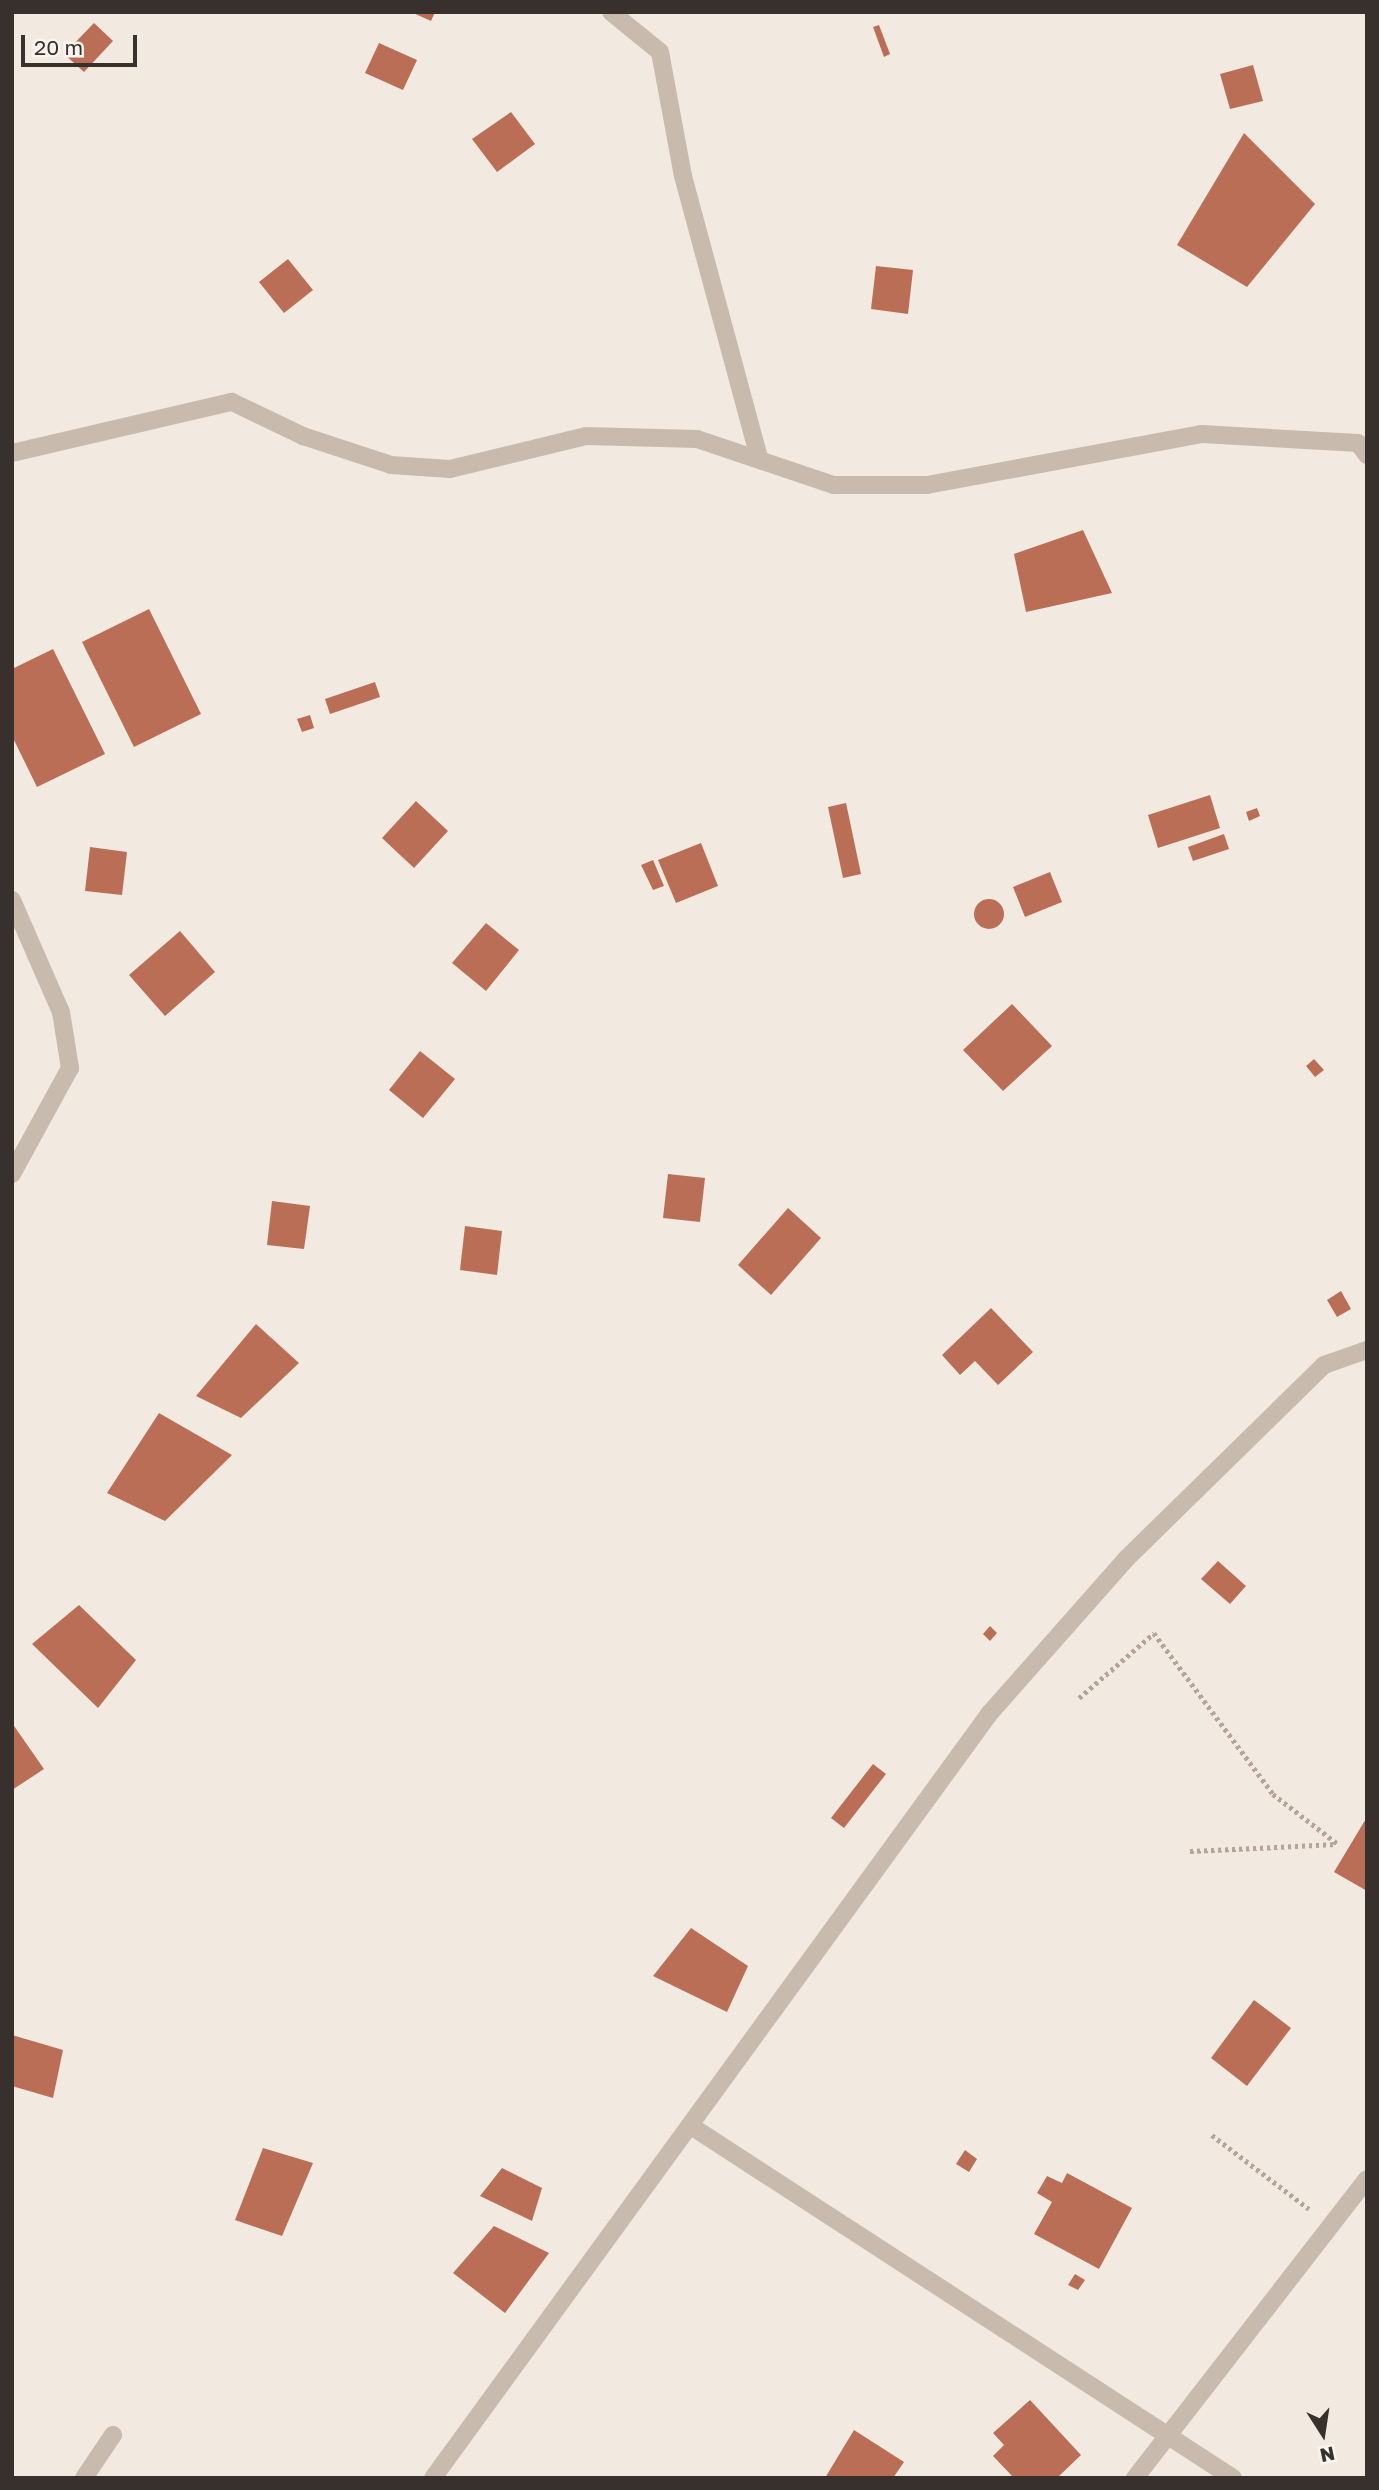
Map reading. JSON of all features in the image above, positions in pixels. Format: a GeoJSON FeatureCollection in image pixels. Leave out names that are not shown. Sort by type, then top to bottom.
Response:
{"type":"FeatureCollection","features":[{"type":"Feature","properties":{"kind":"street"},"geometry":{"type":"LineString","coordinates":[[611,12],[660,52],[683,176],[759,458]]}},
{"type":"Feature","properties":{"kind":"street"},"geometry":{"type":"LineString","coordinates":[[12,453],[232,402],[303,436],[391,465],[450,469],[586,436],[697,439],[834,485],[928,485],[1202,434],[1358,443],[1367,455]]}},
{"type":"Feature","properties":{"kind":"street"},"geometry":{"type":"LineString","coordinates":[[12,900],[61,1012],[70,1069],[12,1174]]}},
{"type":"Feature","properties":{"kind":"street"},"geometry":{"type":"LineString","coordinates":[[433,2478],[989,1714],[1070,1619],[1324,1365],[1367,1350]]}},
{"type":"Feature","properties":{"kind":"street"},"geometry":{"type":"LineString","coordinates":[[691,2126],[1174,2435],[1233,2478]]}},
{"type":"Feature","properties":{"kind":"street"},"geometry":{"type":"LineString","coordinates":[[1135,2478],[1174,2435],[1367,2179]]}},
{"type":"Feature","properties":{"kind":"street"},"geometry":{"type":"LineString","coordinates":[[84,2478],[113,2435]]}},
{"type":"Feature","properties":{"kind":"path"},"geometry":{"type":"LineString","coordinates":[[1080,1698],[1154,1633],[1273,1794],[1338,1844],[1190,1851]]}},
{"type":"Feature","properties":{"kind":"path"},"geometry":{"type":"LineString","coordinates":[[1212,2135],[1331,2226]]}},
{"type":"Feature","properties":{"kind":"building"},"geometry":{"type":"Polygon","coordinates":[[[411,12],[435,12],[431,21],[411,12]]]}},
{"type":"Feature","properties":{"kind":"building"},"geometry":{"type":"Polygon","coordinates":[[[94,23],[113,41],[84,72],[64,54],[94,23]]]}},
{"type":"Feature","properties":{"kind":"building"},"geometry":{"type":"Polygon","coordinates":[[[879,25],[890,54],[884,57],[873,27],[879,25]]]}},
{"type":"Feature","properties":{"kind":"building"},"geometry":{"type":"Polygon","coordinates":[[[379,43],[417,60],[403,90],[365,73],[379,43]]]}},
{"type":"Feature","properties":{"kind":"building"},"geometry":{"type":"Polygon","coordinates":[[[1253,65],[1263,101],[1230,109],[1220,74],[1253,65]]]}},
{"type":"Feature","properties":{"kind":"building"},"geometry":{"type":"Polygon","coordinates":[[[511,112],[535,144],[497,172],[472,139],[511,112]]]}},
{"type":"Feature","properties":{"kind":"building"},"geometry":{"type":"Polygon","coordinates":[[[1244,133],[1315,204],[1247,287],[1177,245],[1244,133]]]}},
{"type":"Feature","properties":{"kind":"building"},"geometry":{"type":"Polygon","coordinates":[[[288,259],[313,290],[284,313],[259,282],[288,259]]]}},
{"type":"Feature","properties":{"kind":"building"},"geometry":{"type":"Polygon","coordinates":[[[876,266],[913,270],[908,314],[871,309],[876,266]]]}},
{"type":"Feature","properties":{"kind":"building"},"geometry":{"type":"Polygon","coordinates":[[[1083,530],[1112,593],[1026,612],[1014,554],[1083,530]]]}},
{"type":"Feature","properties":{"kind":"building"},"geometry":{"type":"Polygon","coordinates":[[[149,609],[201,714],[134,747],[82,642],[149,609]]]}},
{"type":"Feature","properties":{"kind":"building"},"geometry":{"type":"Polygon","coordinates":[[[53,649],[105,754],[37,787],[12,736],[12,669],[53,649]]]}},
{"type":"Feature","properties":{"kind":"building"},"geometry":{"type":"Polygon","coordinates":[[[375,682],[380,697],[330,714],[325,699],[375,682]]]}},
{"type":"Feature","properties":{"kind":"building"},"geometry":{"type":"Polygon","coordinates":[[[310,715],[314,728],[302,732],[297,719],[310,715]]]}},
{"type":"Feature","properties":{"kind":"building"},"geometry":{"type":"Polygon","coordinates":[[[1210,795],[1220,828],[1158,848],[1148,815],[1210,795]]]}},
{"type":"Feature","properties":{"kind":"building"},"geometry":{"type":"Polygon","coordinates":[[[416,801],[448,831],[414,868],[382,838],[416,801]]]}},
{"type":"Feature","properties":{"kind":"building"},"geometry":{"type":"Polygon","coordinates":[[[846,803],[861,874],[843,878],[828,807],[846,803]]]}},
{"type":"Feature","properties":{"kind":"building"},"geometry":{"type":"Polygon","coordinates":[[[1257,808],[1260,816],[1249,821],[1246,812],[1257,808]]]}},
{"type":"Feature","properties":{"kind":"building"},"geometry":{"type":"Polygon","coordinates":[[[1224,834],[1229,849],[1193,861],[1188,847],[1224,834]]]}},
{"type":"Feature","properties":{"kind":"building"},"geometry":{"type":"Polygon","coordinates":[[[701,843],[718,886],[676,903],[658,860],[701,843]]]}},
{"type":"Feature","properties":{"kind":"building"},"geometry":{"type":"Polygon","coordinates":[[[90,847],[127,852],[122,895],[85,891],[90,847]]]}},
{"type":"Feature","properties":{"kind":"building"},"geometry":{"type":"Polygon","coordinates":[[[653,860],[664,886],[653,890],[641,865],[653,860]]]}},
{"type":"Feature","properties":{"kind":"building"},"geometry":{"type":"Polygon","coordinates":[[[1050,872],[1062,902],[1025,917],[1013,887],[1050,872]]]}},
{"type":"Feature","properties":{"kind":"building"},"geometry":{"type":"Polygon","coordinates":[[[989,899],[1000,903],[1004,914],[1000,925],[989,929],[978,925],[974,914],[978,903],[989,899]]]}},
{"type":"Feature","properties":{"kind":"building"},"geometry":{"type":"Polygon","coordinates":[[[486,923],[519,950],[486,991],[452,963],[486,923]]]}},
{"type":"Feature","properties":{"kind":"building"},"geometry":{"type":"Polygon","coordinates":[[[180,931],[215,972],[165,1016],[129,975],[180,931]]]}},
{"type":"Feature","properties":{"kind":"building"},"geometry":{"type":"Polygon","coordinates":[[[1012,1004],[1052,1046],[1003,1091],[963,1050],[1012,1004]]]}},
{"type":"Feature","properties":{"kind":"building"},"geometry":{"type":"Polygon","coordinates":[[[420,1051],[455,1079],[423,1118],[389,1090],[420,1051]]]}},
{"type":"Feature","properties":{"kind":"building"},"geometry":{"type":"Polygon","coordinates":[[[1314,1059],[1324,1070],[1315,1077],[1306,1066],[1314,1059]]]}},
{"type":"Feature","properties":{"kind":"building"},"geometry":{"type":"Polygon","coordinates":[[[668,1174],[705,1178],[700,1222],[663,1218],[668,1174]]]}},
{"type":"Feature","properties":{"kind":"building"},"geometry":{"type":"Polygon","coordinates":[[[272,1201],[310,1206],[304,1249],[267,1245],[272,1201]]]}},
{"type":"Feature","properties":{"kind":"building"},"geometry":{"type":"Polygon","coordinates":[[[788,1208],[821,1238],[771,1295],[738,1265],[788,1208]]]}},
{"type":"Feature","properties":{"kind":"building"},"geometry":{"type":"Polygon","coordinates":[[[465,1226],[502,1231],[497,1275],[460,1270],[465,1226]]]}},
{"type":"Feature","properties":{"kind":"building"},"geometry":{"type":"Polygon","coordinates":[[[1341,1291],[1351,1309],[1337,1317],[1327,1300],[1341,1291]]]}},
{"type":"Feature","properties":{"kind":"building"},"geometry":{"type":"Polygon","coordinates":[[[991,1308],[1033,1352],[998,1385],[975,1361],[960,1375],[942,1355],[991,1308]]]}},
{"type":"Feature","properties":{"kind":"building"},"geometry":{"type":"Polygon","coordinates":[[[256,1324],[299,1363],[241,1418],[196,1396],[256,1324]]]}},
{"type":"Feature","properties":{"kind":"building"},"geometry":{"type":"Polygon","coordinates":[[[159,1413],[232,1455],[165,1521],[107,1493],[159,1413]]]}},
{"type":"Feature","properties":{"kind":"building"},"geometry":{"type":"Polygon","coordinates":[[[1218,1561],[1246,1586],[1230,1604],[1201,1579],[1218,1561]]]}},
{"type":"Feature","properties":{"kind":"building"},"geometry":{"type":"Polygon","coordinates":[[[79,1605],[136,1660],[98,1708],[32,1644],[79,1605]]]}},
{"type":"Feature","properties":{"kind":"building"},"geometry":{"type":"Polygon","coordinates":[[[990,1626],[997,1633],[990,1641],[983,1634],[990,1626]]]}},
{"type":"Feature","properties":{"kind":"building"},"geometry":{"type":"Polygon","coordinates":[[[12,1723],[44,1769],[12,1790],[12,1723]]]}},
{"type":"Feature","properties":{"kind":"building"},"geometry":{"type":"Polygon","coordinates":[[[873,1764],[886,1774],[844,1828],[831,1818],[873,1764]]]}},
{"type":"Feature","properties":{"kind":"building"},"geometry":{"type":"Polygon","coordinates":[[[1367,1817],[1367,1891],[1334,1872],[1367,1817]]]}},
{"type":"Feature","properties":{"kind":"building"},"geometry":{"type":"Polygon","coordinates":[[[691,1928],[748,1966],[727,2012],[653,1976],[691,1928]]]}},
{"type":"Feature","properties":{"kind":"building"},"geometry":{"type":"Polygon","coordinates":[[[1254,2000],[1291,2028],[1247,2086],[1211,2058],[1254,2000]]]}},
{"type":"Feature","properties":{"kind":"building"},"geometry":{"type":"Polygon","coordinates":[[[12,2035],[63,2050],[53,2098],[12,2086],[12,2035]]]}},
{"type":"Feature","properties":{"kind":"building"},"geometry":{"type":"Polygon","coordinates":[[[263,2148],[313,2163],[282,2236],[235,2220],[263,2148]]]}},
{"type":"Feature","properties":{"kind":"building"},"geometry":{"type":"Polygon","coordinates":[[[965,2150],[977,2159],[969,2172],[956,2164],[965,2150]]]}},
{"type":"Feature","properties":{"kind":"building"},"geometry":{"type":"Polygon","coordinates":[[[502,2168],[542,2188],[532,2221],[480,2196],[502,2168]]]}},
{"type":"Feature","properties":{"kind":"building"},"geometry":{"type":"Polygon","coordinates":[[[1067,2173],[1132,2208],[1099,2269],[1034,2234],[1052,2202],[1037,2193],[1047,2176],[1062,2183],[1067,2173]]]}},
{"type":"Feature","properties":{"kind":"building"},"geometry":{"type":"Polygon","coordinates":[[[494,2226],[549,2253],[505,2313],[453,2273],[494,2226]]]}},
{"type":"Feature","properties":{"kind":"building"},"geometry":{"type":"Polygon","coordinates":[[[1075,2274],[1085,2280],[1078,2290],[1068,2285],[1075,2274]]]}},
{"type":"Feature","properties":{"kind":"building"},"geometry":{"type":"Polygon","coordinates":[[[1030,2400],[1081,2455],[1057,2478],[1014,2478],[993,2456],[1004,2445],[993,2433],[1030,2400]]]}},
{"type":"Feature","properties":{"kind":"building"},"geometry":{"type":"Polygon","coordinates":[[[854,2430],[904,2462],[893,2478],[825,2478],[854,2430]]]}}]}
